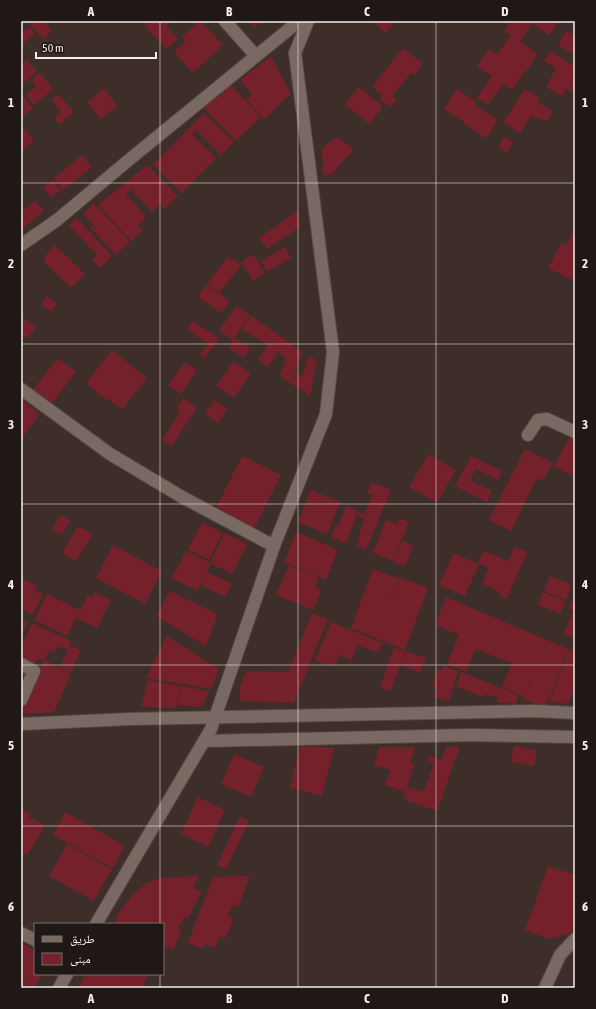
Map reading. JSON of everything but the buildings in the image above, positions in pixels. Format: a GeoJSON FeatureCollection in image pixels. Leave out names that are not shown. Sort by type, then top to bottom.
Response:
{"type":"FeatureCollection","features":[{"type":"Feature","properties":{"kind":"street"},"geometry":{"type":"LineString","coordinates":[[226,21],[256,56]]}},
{"type":"Feature","properties":{"kind":"street"},"geometry":{"type":"LineString","coordinates":[[21,246],[58,220],[130,158],[299,21]]}},
{"type":"Feature","properties":{"kind":"street"},"geometry":{"type":"LineString","coordinates":[[97,923],[211,729],[274,546],[326,414],[333,352],[295,54],[308,21]]}},
{"type":"Feature","properties":{"kind":"street"},"geometry":{"type":"LineString","coordinates":[[21,389],[110,454],[182,497],[274,546]]}},
{"type":"Feature","properties":{"kind":"street"},"geometry":{"type":"LineString","coordinates":[[528,435],[538,420],[547,419],[575,432]]}},
{"type":"Feature","properties":{"kind":"street"},"geometry":{"type":"LineString","coordinates":[[21,664],[34,671],[21,700]]}},
{"type":"Feature","properties":{"kind":"street"},"geometry":{"type":"LineString","coordinates":[[21,724],[129,720],[535,711],[575,713]]}},
{"type":"Feature","properties":{"kind":"street"},"geometry":{"type":"LineString","coordinates":[[204,741],[471,735],[575,737]]}},
{"type":"Feature","properties":{"kind":"street"},"geometry":{"type":"LineString","coordinates":[[21,933],[34,940]]}},
{"type":"Feature","properties":{"kind":"street"},"geometry":{"type":"LineString","coordinates":[[545,988],[560,955],[575,939]]}},
{"type":"Feature","properties":{"kind":"street"},"geometry":{"type":"LineString","coordinates":[[58,988],[66,975]]}}]}
